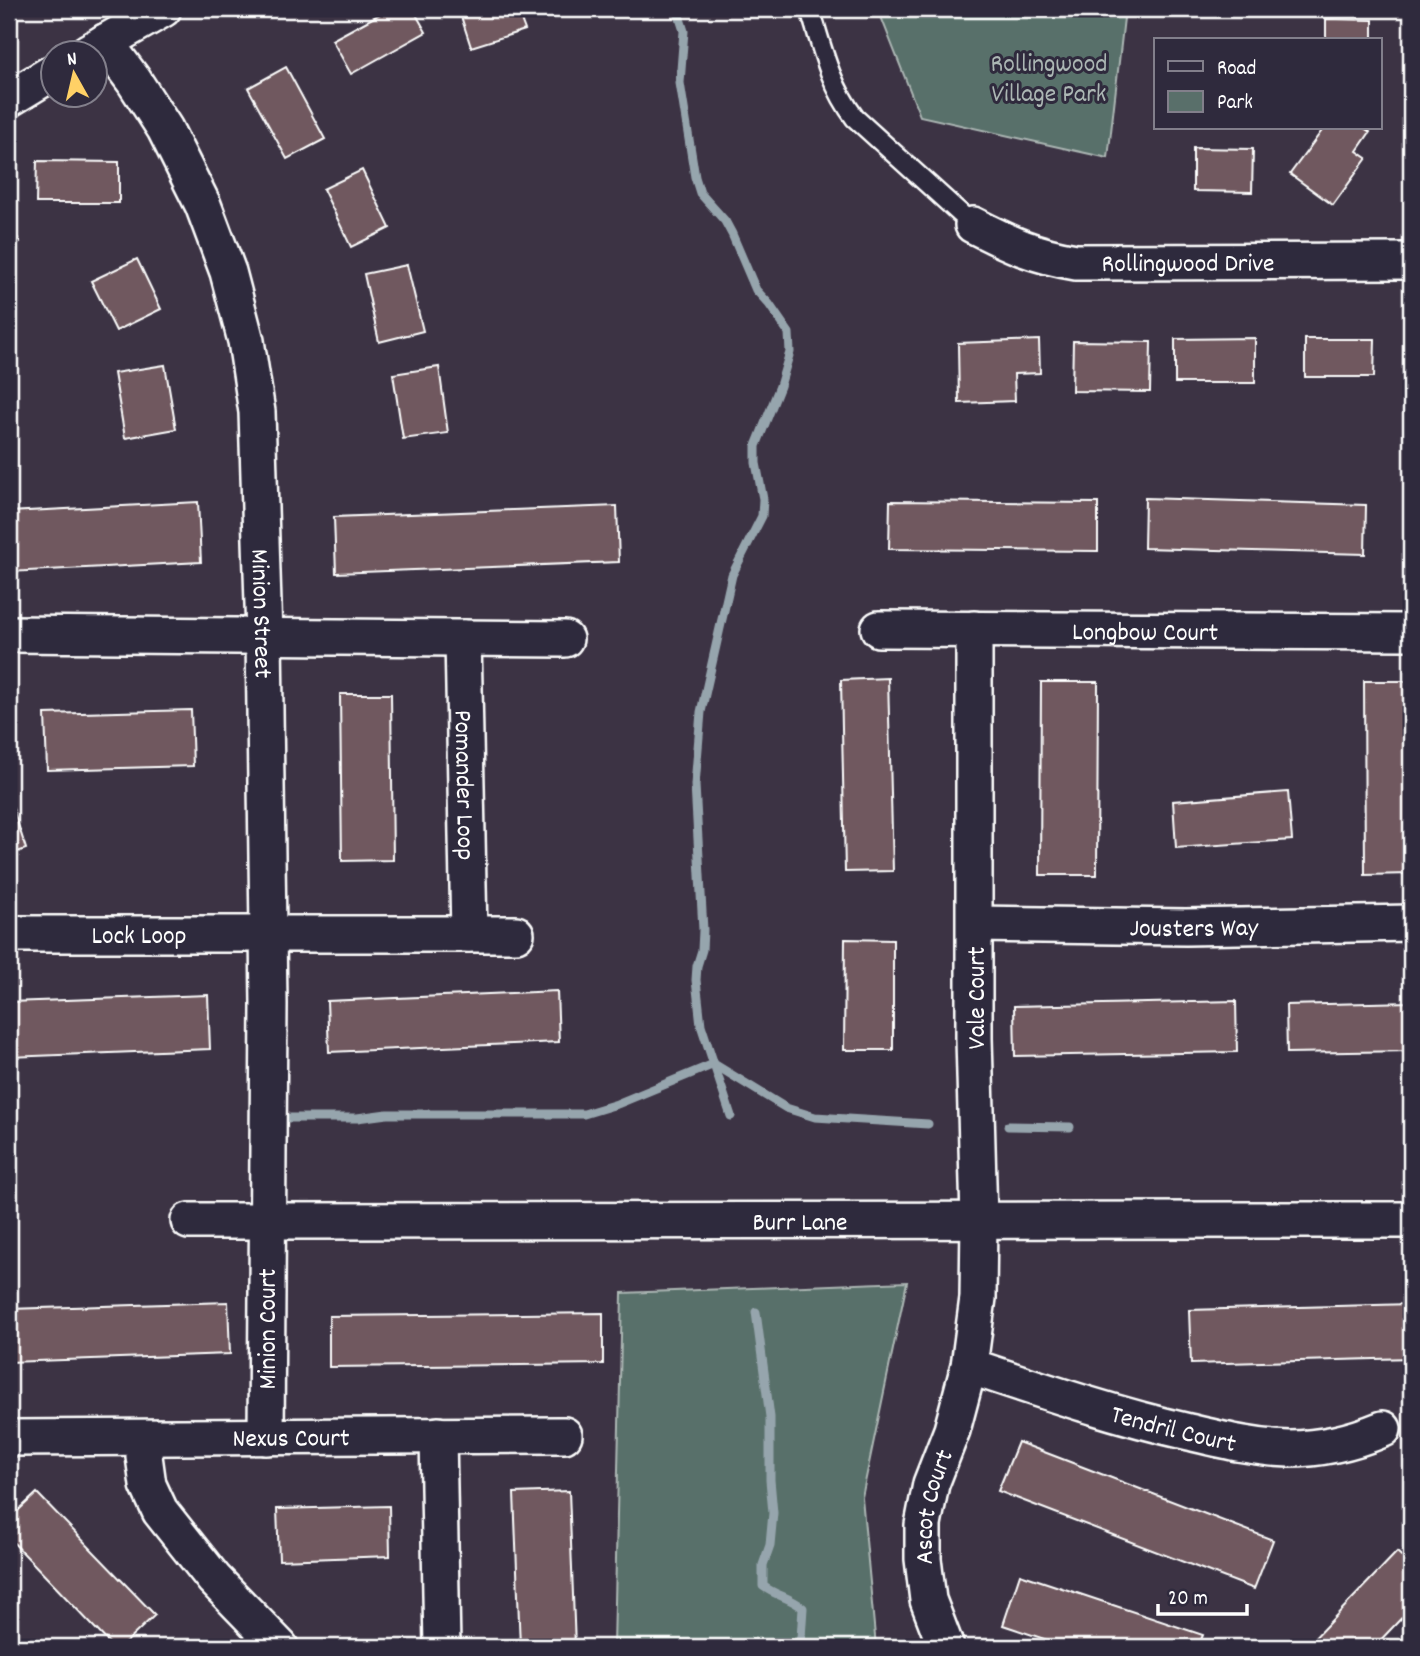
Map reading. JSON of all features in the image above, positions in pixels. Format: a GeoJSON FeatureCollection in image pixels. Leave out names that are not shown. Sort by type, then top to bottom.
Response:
{"type":"FeatureCollection","features":[{"type":"Feature","properties":{"kind":"street"},"geometry":{"type":"LineString","coordinates":[[108,40],[163,9]]}},
{"type":"Feature","properties":{"kind":"street","name":"Minion Street"},"geometry":{"type":"LineString","coordinates":[[108,58],[134,81],[165,129],[203,205],[228,272],[246,341],[257,412],[264,636],[268,933],[266,1221]]}},
{"type":"Feature","properties":{"kind":"street"},"geometry":{"type":"LineString","coordinates":[[9,99],[38,81]]}},
{"type":"Feature","properties":{"kind":"street","name":"Rollingwood Drive"},"geometry":{"type":"LineString","coordinates":[[973,225],[1018,248],[1046,257],[1076,262],[1411,261]]}},
{"type":"Feature","properties":{"kind":"street","name":"Longbow Court"},"geometry":{"type":"LineString","coordinates":[[879,629],[1411,632]]}},
{"type":"Feature","properties":{"kind":"street","name":"Vale Court"},"geometry":{"type":"LineString","coordinates":[[969,1366],[978,1298],[979,1219],[974,1038],[974,629]]}},
{"type":"Feature","properties":{"kind":"street"},"geometry":{"type":"LineString","coordinates":[[9,634],[565,639]]}},
{"type":"Feature","properties":{"kind":"street","name":"Pomander Loop"},"geometry":{"type":"LineString","coordinates":[[463,638],[469,934]]}},
{"type":"Feature","properties":{"kind":"street","name":"Jousters Way"},"geometry":{"type":"LineString","coordinates":[[975,924],[1186,927],[1411,923]]}},
{"type":"Feature","properties":{"kind":"street"},"geometry":{"type":"LineString","coordinates":[[268,933],[516,934]]}},
{"type":"Feature","properties":{"kind":"street","name":"Lock Loop"},"geometry":{"type":"LineString","coordinates":[[9,934],[268,933]]}},
{"type":"Feature","properties":{"kind":"street","name":"Burr Lane"},"geometry":{"type":"LineString","coordinates":[[189,1221],[1411,1220]]}},
{"type":"Feature","properties":{"kind":"street","name":"Minion Court"},"geometry":{"type":"LineString","coordinates":[[266,1221],[266,1437]]}},
{"type":"Feature","properties":{"kind":"street","name":"Tendril Court"},"geometry":{"type":"LineString","coordinates":[[969,1366],[1166,1427],[1250,1446],[1292,1449],[1334,1444],[1383,1429]]}},
{"type":"Feature","properties":{"kind":"street","name":"Ascot Court"},"geometry":{"type":"LineString","coordinates":[[946,1647],[928,1600],[923,1559],[923,1525],[930,1484],[952,1430],[969,1366]]}},
{"type":"Feature","properties":{"kind":"street","name":"Nexus Court"},"geometry":{"type":"LineString","coordinates":[[9,1438],[564,1434]]}},
{"type":"Feature","properties":{"kind":"street"},"geometry":{"type":"LineString","coordinates":[[438,1435],[442,1647]]}},
{"type":"Feature","properties":{"kind":"street"},"geometry":{"type":"LineString","coordinates":[[145,1437],[144,1456],[148,1485],[160,1511],[214,1578],[280,1647]]}},
{"type":"Feature","properties":{"kind":"lane"},"geometry":{"type":"LineString","coordinates":[[810,9],[829,74],[842,100],[855,117],[973,225]]}},
{"type":"Feature","properties":{"kind":"green space","name":"Rollingwood Village Park"},"geometry":{"type":"Polygon","coordinates":[[[878,9],[1125,9],[1108,158],[920,116],[878,9]]]}},
{"type":"Feature","properties":{"kind":"green space"},"geometry":{"type":"Polygon","coordinates":[[[907,1282],[862,1497],[876,1647],[614,1647],[622,1293],[907,1282]]]}},
{"type":"Feature","properties":{"kind":"building"},"geometry":{"type":"Polygon","coordinates":[[[389,9],[413,9],[426,32],[351,74],[332,40],[389,9]]]}},
{"type":"Feature","properties":{"kind":"building"},"geometry":{"type":"Polygon","coordinates":[[[517,9],[525,30],[471,47],[459,10],[517,9]]]}},
{"type":"Feature","properties":{"kind":"building"},"geometry":{"type":"Polygon","coordinates":[[[1326,19],[1373,20],[1373,38],[1326,38],[1326,19]]]}},
{"type":"Feature","properties":{"kind":"building"},"geometry":{"type":"Polygon","coordinates":[[[286,67],[325,139],[287,159],[248,88],[286,67]]]}},
{"type":"Feature","properties":{"kind":"building"},"geometry":{"type":"Polygon","coordinates":[[[1323,130],[1370,132],[1357,151],[1367,158],[1333,205],[1290,174],[1323,130]]]}},
{"type":"Feature","properties":{"kind":"building"},"geometry":{"type":"Polygon","coordinates":[[[1193,148],[1253,149],[1252,192],[1193,191],[1193,148]]]}},
{"type":"Feature","properties":{"kind":"building"},"geometry":{"type":"Polygon","coordinates":[[[37,161],[119,162],[119,203],[36,203],[37,161]]]}},
{"type":"Feature","properties":{"kind":"building"},"geometry":{"type":"Polygon","coordinates":[[[362,170],[390,228],[351,247],[323,189],[362,170]]]}},
{"type":"Feature","properties":{"kind":"building"},"geometry":{"type":"Polygon","coordinates":[[[9,223],[20,242],[9,249],[9,223]]]}},
{"type":"Feature","properties":{"kind":"building"},"geometry":{"type":"Polygon","coordinates":[[[137,259],[161,309],[116,331],[91,281],[137,259]]]}},
{"type":"Feature","properties":{"kind":"building"},"geometry":{"type":"Polygon","coordinates":[[[407,265],[423,331],[379,342],[364,274],[407,265]]]}},
{"type":"Feature","properties":{"kind":"building"},"geometry":{"type":"Polygon","coordinates":[[[1404,337],[1411,338],[1411,388],[1403,388],[1404,337]]]}},
{"type":"Feature","properties":{"kind":"building"},"geometry":{"type":"Polygon","coordinates":[[[1255,338],[1255,383],[1175,383],[1175,339],[1255,338]]]}},
{"type":"Feature","properties":{"kind":"building"},"geometry":{"type":"Polygon","coordinates":[[[1305,339],[1375,339],[1374,377],[1305,377],[1305,339]]]}},
{"type":"Feature","properties":{"kind":"building"},"geometry":{"type":"Polygon","coordinates":[[[1039,340],[1040,373],[1014,374],[1015,401],[959,403],[958,343],[1039,340]]]}},
{"type":"Feature","properties":{"kind":"building"},"geometry":{"type":"Polygon","coordinates":[[[1073,341],[1151,342],[1150,392],[1072,391],[1073,341]]]}},
{"type":"Feature","properties":{"kind":"building"},"geometry":{"type":"Polygon","coordinates":[[[165,365],[176,429],[125,438],[114,373],[165,365]]]}},
{"type":"Feature","properties":{"kind":"building"},"geometry":{"type":"Polygon","coordinates":[[[439,367],[448,433],[403,439],[393,374],[439,367]]]}},
{"type":"Feature","properties":{"kind":"building"},"geometry":{"type":"Polygon","coordinates":[[[1145,498],[1366,505],[1365,554],[1144,548],[1145,498]]]}},
{"type":"Feature","properties":{"kind":"building"},"geometry":{"type":"Polygon","coordinates":[[[890,501],[1098,503],[1098,551],[889,549],[890,501]]]}},
{"type":"Feature","properties":{"kind":"building"},"geometry":{"type":"Polygon","coordinates":[[[198,502],[201,562],[9,572],[9,512],[198,502]]]}},
{"type":"Feature","properties":{"kind":"building"},"geometry":{"type":"Polygon","coordinates":[[[617,506],[619,562],[336,573],[334,517],[617,506]]]}},
{"type":"Feature","properties":{"kind":"building"},"geometry":{"type":"Polygon","coordinates":[[[888,678],[893,871],[845,872],[841,680],[888,678]]]}},
{"type":"Feature","properties":{"kind":"building"},"geometry":{"type":"Polygon","coordinates":[[[1364,681],[1411,681],[1411,874],[1365,875],[1364,681]]]}},
{"type":"Feature","properties":{"kind":"building"},"geometry":{"type":"Polygon","coordinates":[[[1041,682],[1098,682],[1097,875],[1040,875],[1041,682]]]}},
{"type":"Feature","properties":{"kind":"building"},"geometry":{"type":"Polygon","coordinates":[[[340,694],[391,694],[393,860],[342,861],[340,694]]]}},
{"type":"Feature","properties":{"kind":"building"},"geometry":{"type":"Polygon","coordinates":[[[191,710],[193,766],[47,770],[45,714],[191,710]]]}},
{"type":"Feature","properties":{"kind":"building"},"geometry":{"type":"Polygon","coordinates":[[[1288,792],[1292,840],[1176,848],[1173,801],[1288,792]]]}},
{"type":"Feature","properties":{"kind":"building"},"geometry":{"type":"Polygon","coordinates":[[[9,796],[26,849],[9,855],[9,796]]]}},
{"type":"Feature","properties":{"kind":"building"},"geometry":{"type":"Polygon","coordinates":[[[845,939],[893,940],[893,1050],[844,1050],[845,939]]]}},
{"type":"Feature","properties":{"kind":"building"},"geometry":{"type":"Polygon","coordinates":[[[557,991],[559,1042],[329,1052],[327,1001],[557,991]]]}},
{"type":"Feature","properties":{"kind":"building"},"geometry":{"type":"Polygon","coordinates":[[[208,995],[210,1049],[9,1057],[9,1002],[208,995]]]}},
{"type":"Feature","properties":{"kind":"building"},"geometry":{"type":"Polygon","coordinates":[[[1236,1001],[1237,1052],[1015,1056],[1014,1006],[1236,1001]]]}},
{"type":"Feature","properties":{"kind":"building"},"geometry":{"type":"Polygon","coordinates":[[[1411,1002],[1411,1051],[1287,1053],[1286,1005],[1411,1002]]]}},
{"type":"Feature","properties":{"kind":"building"},"geometry":{"type":"Polygon","coordinates":[[[228,1302],[230,1354],[9,1362],[9,1309],[228,1302]]]}},
{"type":"Feature","properties":{"kind":"building"},"geometry":{"type":"Polygon","coordinates":[[[1411,1304],[1411,1358],[1191,1364],[1189,1310],[1411,1304]]]}},
{"type":"Feature","properties":{"kind":"building"},"geometry":{"type":"Polygon","coordinates":[[[603,1313],[603,1364],[329,1367],[329,1316],[603,1313]]]}},
{"type":"Feature","properties":{"kind":"building"},"geometry":{"type":"Polygon","coordinates":[[[1018,1442],[1273,1540],[1254,1589],[998,1491],[1018,1442]]]}},
{"type":"Feature","properties":{"kind":"building"},"geometry":{"type":"Polygon","coordinates":[[[569,1491],[575,1647],[520,1647],[514,1493],[569,1491]]]}},
{"type":"Feature","properties":{"kind":"building"},"geometry":{"type":"Polygon","coordinates":[[[37,1493],[155,1615],[121,1647],[113,1647],[9,1538],[9,1519],[37,1493]]]}},
{"type":"Feature","properties":{"kind":"building"},"geometry":{"type":"Polygon","coordinates":[[[389,1506],[390,1556],[279,1560],[277,1509],[389,1506]]]}},
{"type":"Feature","properties":{"kind":"building"},"geometry":{"type":"Polygon","coordinates":[[[1397,1552],[1411,1565],[1411,1608],[1374,1647],[1306,1647],[1397,1552]]]}},
{"type":"Feature","properties":{"kind":"building"},"geometry":{"type":"Polygon","coordinates":[[[1020,1574],[1203,1635],[1198,1647],[1068,1647],[1003,1625],[1020,1574]]]}},
{"type":"Feature","properties":{"kind":"waterway"},"geometry":{"type":"LineString","coordinates":[[677,9],[684,31],[680,83],[700,193],[725,221],[756,290],[789,333],[790,352],[780,386],[756,446],[756,463],[763,499],[762,516],[732,575],[701,712],[695,785],[703,930],[696,980],[701,1025],[731,1116]]}},
{"type":"Feature","properties":{"kind":"waterway"},"geometry":{"type":"LineString","coordinates":[[290,1118],[357,1118],[387,1114],[584,1114],[617,1104],[714,1064],[786,1108],[815,1117],[928,1124]]}},
{"type":"Feature","properties":{"kind":"waterway"},"geometry":{"type":"LineString","coordinates":[[1008,1126],[1070,1127]]}},
{"type":"Feature","properties":{"kind":"waterway"},"geometry":{"type":"LineString","coordinates":[[756,1312],[770,1417],[773,1513],[770,1545],[763,1565],[763,1586],[803,1608],[801,1638],[796,1647]]}}]}
